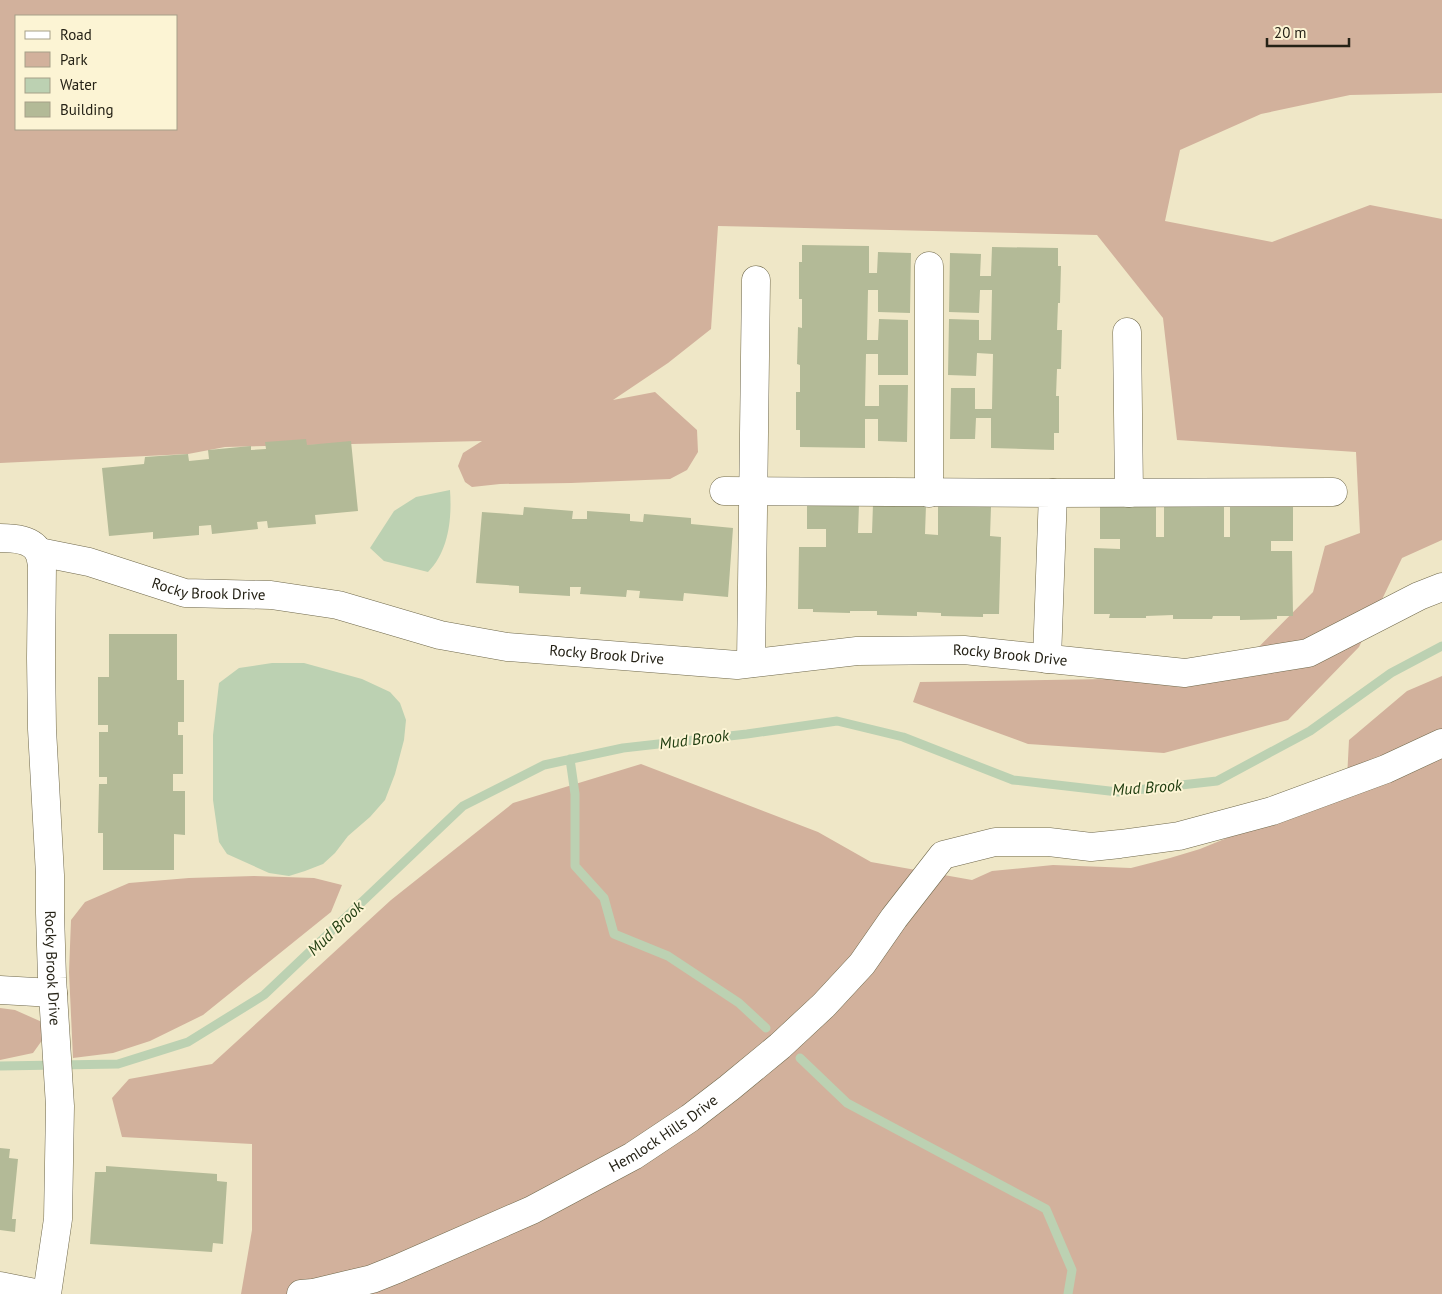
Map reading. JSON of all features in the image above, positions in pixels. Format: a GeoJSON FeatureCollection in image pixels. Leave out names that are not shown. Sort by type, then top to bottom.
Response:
{"type":"FeatureCollection","features":[{"type":"Feature","properties":{"kind":"street"},"geometry":{"type":"LineString","coordinates":[[929,492],[930,266]]}},
{"type":"Feature","properties":{"kind":"street"},"geometry":{"type":"LineString","coordinates":[[751,663],[756,280]]}},
{"type":"Feature","properties":{"kind":"street"},"geometry":{"type":"LineString","coordinates":[[1128,332],[1129,493]]}},
{"type":"Feature","properties":{"kind":"street"},"geometry":{"type":"LineString","coordinates":[[724,491],[1053,494],[1333,492]]}},
{"type":"Feature","properties":{"kind":"street"},"geometry":{"type":"LineString","coordinates":[[1047,659],[1053,494]]}},
{"type":"Feature","properties":{"kind":"street","name":"Rocky Brook Drive"},"geometry":{"type":"LineString","coordinates":[[0,538],[17,539],[32,544],[39,552],[42,565],[42,729],[50,875],[53,993],[60,1106],[58,1219],[47,1294]]}},
{"type":"Feature","properties":{"kind":"street","name":"Rocky Brook Drive"},"geometry":{"type":"LineString","coordinates":[[39,552],[89,562],[185,593],[271,595],[338,605],[440,635],[507,647],[737,665],[857,651],[964,650],[1185,673],[1308,653],[1419,596],[1442,587]]}},
{"type":"Feature","properties":{"kind":"street","name":"Hemlock Hills Drive"},"geometry":{"type":"LineString","coordinates":[[301,1294],[313,1293],[372,1279],[532,1210],[633,1156],[690,1118],[780,1046],[824,1005],[862,964],[894,918],[943,855],[995,842],[1049,842],[1091,847],[1179,836],[1272,811],[1386,769],[1442,743]]}},
{"type":"Feature","properties":{"kind":"street"},"geometry":{"type":"LineString","coordinates":[[0,990],[53,993]]}},
{"type":"Feature","properties":{"kind":"street"},"geometry":{"type":"LineString","coordinates":[[0,1286],[40,1294]]}},
{"type":"Feature","properties":{"kind":"green space"},"geometry":{"type":"Polygon","coordinates":[[[0,0],[1442,0],[1442,93],[1350,95],[1261,114],[1180,150],[1165,221],[1272,242],[1370,205],[1442,219],[1442,540],[1402,558],[1359,647],[1288,720],[1164,753],[1028,744],[913,702],[920,682],[1229,677],[1313,592],[1325,546],[1360,533],[1356,452],[1177,440],[1163,318],[1097,235],[718,226],[711,329],[668,363],[613,400],[655,392],[697,430],[698,452],[687,470],[670,479],[500,484],[472,487],[465,482],[458,466],[463,453],[482,441],[225,447],[188,454],[0,463],[0,0]]]}},
{"type":"Feature","properties":{"kind":"green space"},"geometry":{"type":"Polygon","coordinates":[[[1442,676],[1442,1294],[241,1294],[252,1230],[252,1144],[122,1137],[112,1098],[129,1079],[212,1064],[391,900],[513,803],[641,764],[818,832],[871,862],[972,880],[992,871],[1053,865],[1131,868],[1200,849],[1278,817],[1346,798],[1349,740],[1407,691],[1442,676]]]}},
{"type":"Feature","properties":{"kind":"green space"},"geometry":{"type":"Polygon","coordinates":[[[254,876],[314,878],[342,885],[331,912],[203,1015],[150,1041],[113,1053],[73,1058],[69,972],[71,920],[85,902],[129,883],[189,878],[254,876]]]}},
{"type":"Feature","properties":{"kind":"green space"},"geometry":{"type":"Polygon","coordinates":[[[0,1008],[15,1010],[42,1022],[43,1039],[33,1053],[0,1060],[0,1008]]]}},
{"type":"Feature","properties":{"kind":"water"},"geometry":{"type":"Polygon","coordinates":[[[450,490],[448,534],[441,554],[428,572],[384,561],[370,548],[394,511],[416,497],[450,490]]]}},
{"type":"Feature","properties":{"kind":"water"},"geometry":{"type":"Polygon","coordinates":[[[272,663],[304,663],[362,679],[390,692],[400,703],[406,720],[404,740],[395,774],[385,800],[370,817],[348,836],[335,853],[323,864],[289,876],[269,873],[227,854],[219,842],[213,800],[213,735],[219,683],[239,668],[272,663]]]}},
{"type":"Feature","properties":{"kind":"building"},"geometry":{"type":"Polygon","coordinates":[[[802,245],[869,246],[869,273],[877,273],[878,252],[911,253],[910,313],[878,312],[878,290],[868,290],[867,340],[878,340],[879,319],[908,320],[908,375],[878,375],[878,354],[866,354],[865,406],[879,406],[879,385],[908,385],[907,442],[878,441],[878,419],[865,419],[865,448],[800,447],[800,430],[796,430],[796,392],[800,392],[800,365],[797,364],[798,327],[802,328],[802,299],[799,299],[799,262],[802,262],[802,245]]]}},
{"type":"Feature","properties":{"kind":"building"},"geometry":{"type":"Polygon","coordinates":[[[992,247],[1058,248],[1058,266],[1061,266],[1057,330],[1062,330],[1061,369],[1057,369],[1056,396],[1059,396],[1059,433],[1054,433],[1054,450],[991,448],[991,418],[976,418],[975,439],[950,439],[951,388],[975,388],[975,409],[992,409],[993,354],[977,353],[976,376],[948,375],[949,319],[979,320],[979,340],[991,340],[992,290],[980,290],[979,313],[949,312],[950,253],[981,254],[980,276],[991,276],[992,247]]]}},
{"type":"Feature","properties":{"kind":"building"},"geometry":{"type":"Polygon","coordinates":[[[306,439],[307,445],[351,441],[358,511],[315,515],[316,524],[268,528],[267,521],[257,522],[258,529],[212,534],[211,525],[199,526],[199,535],[153,539],[153,532],[109,536],[102,468],[144,464],[145,457],[188,454],[189,461],[209,459],[208,450],[251,446],[251,450],[266,449],[265,442],[306,439]]]}},
{"type":"Feature","properties":{"kind":"building"},"geometry":{"type":"Polygon","coordinates":[[[807,503],[859,504],[858,533],[872,533],[873,504],[926,505],[925,534],[938,535],[938,506],[991,507],[990,536],[1001,537],[999,614],[983,614],[983,617],[941,616],[941,613],[917,612],[917,616],[877,615],[877,611],[850,611],[850,613],[813,612],[813,609],[798,609],[799,547],[826,547],[826,529],[807,529],[807,503]]]}},
{"type":"Feature","properties":{"kind":"building"},"geometry":{"type":"Polygon","coordinates":[[[1100,506],[1156,506],[1156,537],[1164,537],[1164,507],[1224,507],[1224,537],[1230,537],[1230,507],[1293,507],[1293,541],[1271,541],[1271,551],[1292,551],[1293,616],[1277,616],[1277,619],[1240,620],[1240,616],[1213,616],[1212,619],[1173,619],[1173,615],[1146,616],[1146,618],[1109,618],[1110,614],[1094,614],[1094,548],[1120,549],[1120,539],[1100,539],[1100,506]]]}},
{"type":"Feature","properties":{"kind":"building"},"geometry":{"type":"Polygon","coordinates":[[[524,507],[573,511],[572,519],[587,519],[587,511],[630,514],[630,521],[643,522],[644,514],[691,518],[691,524],[733,528],[728,597],[684,593],[683,601],[639,598],[640,591],[627,590],[626,597],[580,594],[581,587],[570,587],[570,596],[519,593],[519,586],[476,583],[482,512],[523,515],[524,507]]]}},
{"type":"Feature","properties":{"kind":"building"},"geometry":{"type":"Polygon","coordinates":[[[109,634],[177,634],[177,680],[184,680],[184,722],[178,722],[178,735],[183,735],[183,774],[173,774],[173,791],[185,791],[185,835],[174,834],[174,870],[103,870],[103,833],[98,833],[99,784],[107,784],[107,777],[99,777],[99,732],[108,732],[108,725],[98,725],[98,677],[109,677],[109,634]]]}},
{"type":"Feature","properties":{"kind":"building"},"geometry":{"type":"Polygon","coordinates":[[[0,1148],[10,1149],[9,1158],[18,1159],[12,1219],[16,1219],[15,1232],[0,1230],[0,1148]]]}},
{"type":"Feature","properties":{"kind":"building"},"geometry":{"type":"Polygon","coordinates":[[[106,1166],[217,1174],[217,1181],[227,1182],[223,1244],[213,1243],[212,1252],[90,1244],[95,1172],[106,1172],[106,1166]]]}},
{"type":"Feature","properties":{"kind":"waterway","name":"Mud Brook"},"geometry":{"type":"LineString","coordinates":[[0,1066],[118,1064],[188,1042],[264,995],[463,806],[544,765],[623,748],[747,734],[837,721],[903,737],[1013,780],[1118,792],[1217,781],[1310,731],[1391,673],[1442,646]]}},
{"type":"Feature","properties":{"kind":"waterway"},"geometry":{"type":"LineString","coordinates":[[570,759],[575,794],[575,866],[604,898],[614,934],[668,956],[739,1003],[766,1028]]}},
{"type":"Feature","properties":{"kind":"waterway"},"geometry":{"type":"LineString","coordinates":[[800,1058],[847,1103],[1046,1209],[1072,1270],[1068,1294]]}}]}
